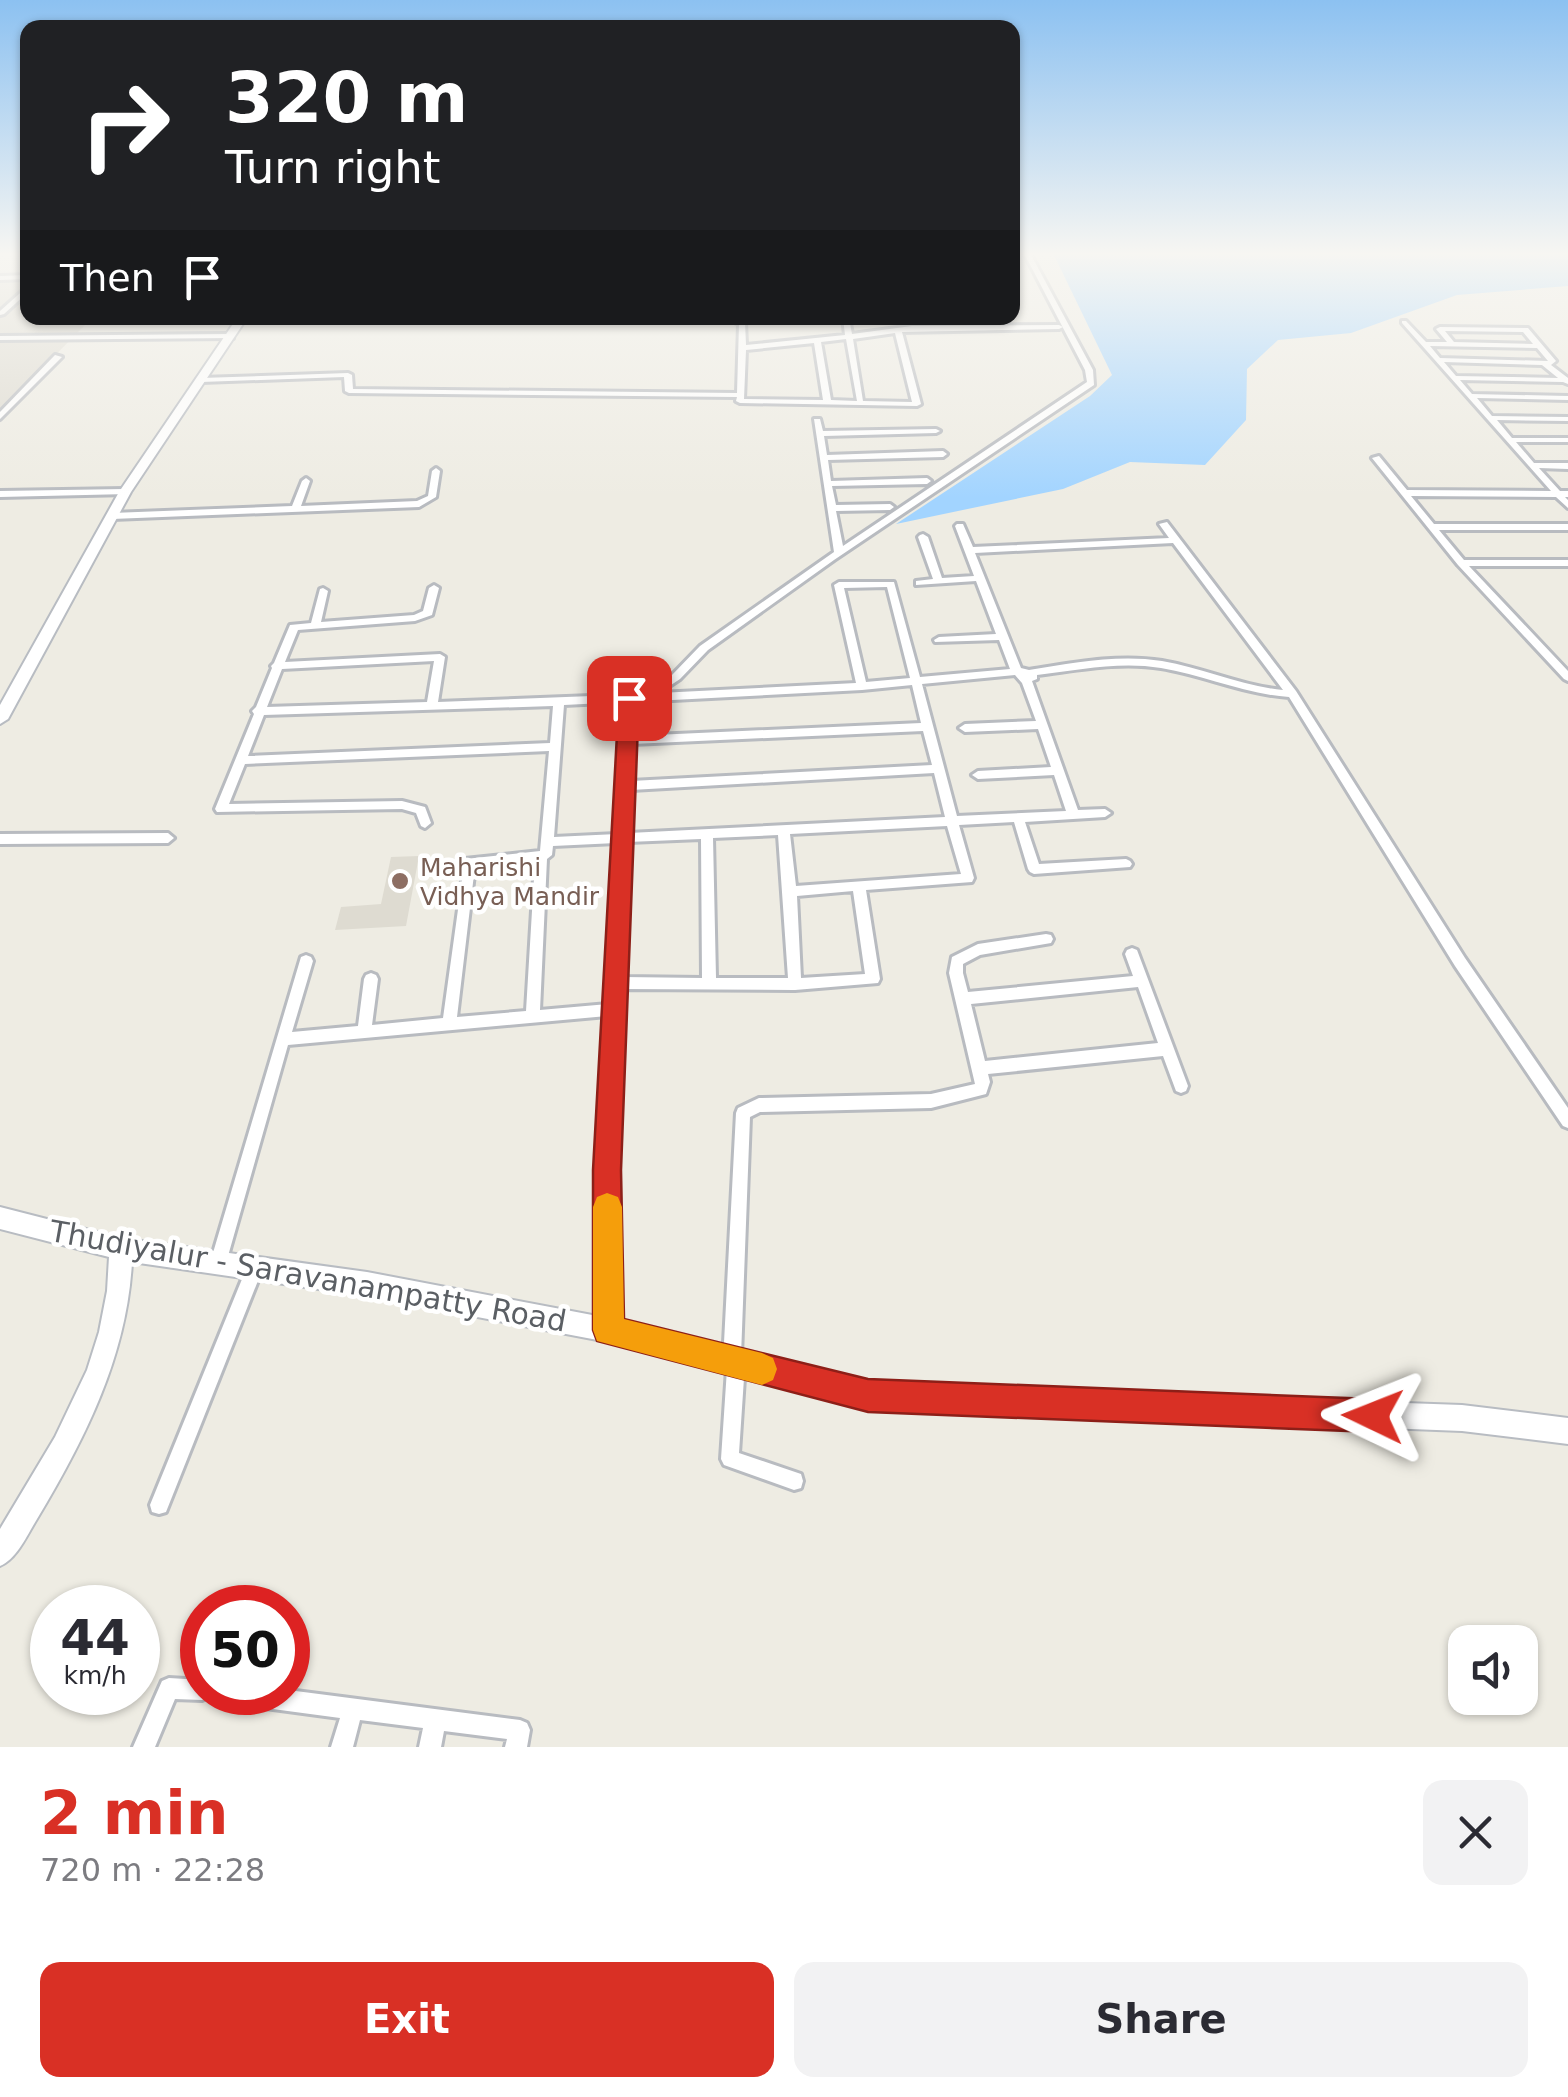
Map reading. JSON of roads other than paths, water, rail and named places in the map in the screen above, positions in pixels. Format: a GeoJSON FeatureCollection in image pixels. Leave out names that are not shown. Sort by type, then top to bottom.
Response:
{"type":"FeatureCollection","features":[{"type":"Feature","properties":{"kind":"main road"},"geometry":{"type":"LineString","coordinates":[[0,719],[6,701],[125,492],[230,336]]}},
{"type":"Feature","properties":{"kind":"main road","name":"Thudiyalur - Saravanampatty Road"},"geometry":{"type":"LineString","coordinates":[[0,1218],[122,1249],[367,1284],[608,1330],[868,1396],[1462,1418],[1568,1431]]}},
{"type":"Feature","properties":{"kind":"main road"},"geometry":{"type":"LineString","coordinates":[[0,1553],[53,1470],[101,1371],[122,1285],[122,1249]]}},
{"type":"Feature","properties":{"kind":"street"},"geometry":{"type":"LineString","coordinates":[[743,335],[740,402],[917,404],[899,335]]}},
{"type":"Feature","properties":{"kind":"street"},"geometry":{"type":"LineString","coordinates":[[742,348],[866,335]]}},
{"type":"Feature","properties":{"kind":"street"},"geometry":{"type":"LineString","coordinates":[[646,698],[676,677],[704,648],[836,554],[1091,382],[1070,335]]}},
{"type":"Feature","properties":{"kind":"street"},"geometry":{"type":"LineString","coordinates":[[1416,335],[1532,465],[1563,494],[1568,505]]}},
{"type":"Feature","properties":{"kind":"street"},"geometry":{"type":"LineString","coordinates":[[1444,335],[1452,344]]}},
{"type":"Feature","properties":{"kind":"street"},"geometry":{"type":"LineString","coordinates":[[1440,360],[1552,361],[1528,335]]}},
{"type":"Feature","properties":{"kind":"street"},"geometry":{"type":"LineString","coordinates":[[0,338],[230,336]]}},
{"type":"Feature","properties":{"kind":"street"},"geometry":{"type":"LineString","coordinates":[[849,337],[860,400]]}},
{"type":"Feature","properties":{"kind":"street"},"geometry":{"type":"LineString","coordinates":[[817,340],[827,402]]}},
{"type":"Feature","properties":{"kind":"street"},"geometry":{"type":"LineString","coordinates":[[1425,344],[1539,346]]}},
{"type":"Feature","properties":{"kind":"street"},"geometry":{"type":"LineString","coordinates":[[1500,345],[1515,362]]}},
{"type":"Feature","properties":{"kind":"street"},"geometry":{"type":"LineString","coordinates":[[0,417],[58,358]]}},
{"type":"Feature","properties":{"kind":"street"},"geometry":{"type":"LineString","coordinates":[[1548,362],[1552,373],[1566,381]]}},
{"type":"Feature","properties":{"kind":"street"},"geometry":{"type":"LineString","coordinates":[[201,380],[348,375],[349,391],[741,395]]}},
{"type":"Feature","properties":{"kind":"street"},"geometry":{"type":"LineString","coordinates":[[1455,378],[1566,381]]}},
{"type":"Feature","properties":{"kind":"street"},"geometry":{"type":"LineString","coordinates":[[1472,396],[1568,398]]}},
{"type":"Feature","properties":{"kind":"street"},"geometry":{"type":"LineString","coordinates":[[1491,418],[1568,419]]}},
{"type":"Feature","properties":{"kind":"street"},"geometry":{"type":"LineString","coordinates":[[817,420],[838,585],[862,686]]}},
{"type":"Feature","properties":{"kind":"street"},"geometry":{"type":"LineString","coordinates":[[819,434],[936,431]]}},
{"type":"Feature","properties":{"kind":"street"},"geometry":{"type":"LineString","coordinates":[[1511,440],[1568,440]]}},
{"type":"Feature","properties":{"kind":"street"},"geometry":{"type":"LineString","coordinates":[[823,458],[943,454]]}},
{"type":"Feature","properties":{"kind":"street"},"geometry":{"type":"LineString","coordinates":[[1376,458],[1430,527],[1568,678]]}},
{"type":"Feature","properties":{"kind":"street"},"geometry":{"type":"LineString","coordinates":[[1532,465],[1568,466]]}},
{"type":"Feature","properties":{"kind":"street"},"geometry":{"type":"LineString","coordinates":[[112,516],[428,502],[436,472]]}},
{"type":"Feature","properties":{"kind":"street"},"geometry":{"type":"LineString","coordinates":[[827,484],[927,480]]}},
{"type":"Feature","properties":{"kind":"street"},"geometry":{"type":"LineString","coordinates":[[295,509],[306,481]]}},
{"type":"Feature","properties":{"kind":"street"},"geometry":{"type":"LineString","coordinates":[[0,494],[125,492]]}},
{"type":"Feature","properties":{"kind":"street"},"geometry":{"type":"LineString","coordinates":[[1405,493],[1563,494]]}},
{"type":"Feature","properties":{"kind":"street"},"geometry":{"type":"LineString","coordinates":[[831,508],[890,506]]}},
{"type":"Feature","properties":{"kind":"street"},"geometry":{"type":"LineString","coordinates":[[1164,524],[1292,694],[1460,962],[1568,1120]]}},
{"type":"Feature","properties":{"kind":"street"},"geometry":{"type":"LineString","coordinates":[[960,526],[1015,669],[1024,676],[1073,813]]}},
{"type":"Feature","properties":{"kind":"street"},"geometry":{"type":"LineString","coordinates":[[1430,527],[1568,526]]}},
{"type":"Feature","properties":{"kind":"street"},"geometry":{"type":"LineString","coordinates":[[923,537],[938,581]]}},
{"type":"Feature","properties":{"kind":"street"},"geometry":{"type":"LineString","coordinates":[[969,550],[1176,540]]}},
{"type":"Feature","properties":{"kind":"street"},"geometry":{"type":"LineString","coordinates":[[1461,562],[1568,562]]}},
{"type":"Feature","properties":{"kind":"street"},"geometry":{"type":"LineString","coordinates":[[919,583],[980,578]]}},
{"type":"Feature","properties":{"kind":"street"},"geometry":{"type":"LineString","coordinates":[[790,891],[968,878],[892,584],[838,585]]}},
{"type":"Feature","properties":{"kind":"street"},"geometry":{"type":"LineString","coordinates":[[425,823],[421,810],[402,806],[221,809],[257,711],[294,627],[415,618],[428,613],[434,588]]}},
{"type":"Feature","properties":{"kind":"street"},"geometry":{"type":"LineString","coordinates":[[316,623],[323,592]]}},
{"type":"Feature","properties":{"kind":"street"},"geometry":{"type":"LineString","coordinates":[[939,640],[1003,637]]}},
{"type":"Feature","properties":{"kind":"street"},"geometry":{"type":"LineString","coordinates":[[276,666],[440,657],[432,706]]}},
{"type":"Feature","properties":{"kind":"street"},"geometry":{"type":"LineString","coordinates":[[257,711],[559,702],[862,686],[1024,676],[1120,662],[1175,667],[1250,692],[1292,694]]}},
{"type":"Feature","properties":{"kind":"street"},"geometry":{"type":"LineString","coordinates":[[608,1330],[607,1170],[629,698]]}},
{"type":"Feature","properties":{"kind":"street"},"geometry":{"type":"LineString","coordinates":[[449,1024],[469,862],[546,856],[559,702]]}},
{"type":"Feature","properties":{"kind":"street"},"geometry":{"type":"LineString","coordinates":[[965,728],[1042,724]]}},
{"type":"Feature","properties":{"kind":"street"},"geometry":{"type":"LineString","coordinates":[[627,740],[929,727]]}},
{"type":"Feature","properties":{"kind":"street"},"geometry":{"type":"LineString","coordinates":[[239,760],[555,747]]}},
{"type":"Feature","properties":{"kind":"street"},"geometry":{"type":"LineString","coordinates":[[625,786],[939,769]]}},
{"type":"Feature","properties":{"kind":"street"},"geometry":{"type":"LineString","coordinates":[[978,775],[1058,771]]}},
{"type":"Feature","properties":{"kind":"street"},"geometry":{"type":"LineString","coordinates":[[548,842],[1105,812]]}},
{"type":"Feature","properties":{"kind":"street"},"geometry":{"type":"LineString","coordinates":[[1018,817],[1034,869],[1126,864]]}},
{"type":"Feature","properties":{"kind":"street"},"geometry":{"type":"LineString","coordinates":[[784,830],[795,984]]}},
{"type":"Feature","properties":{"kind":"street"},"geometry":{"type":"LineString","coordinates":[[707,834],[709,984]]}},
{"type":"Feature","properties":{"kind":"street"},"geometry":{"type":"LineString","coordinates":[[0,839],[168,838]]}},
{"type":"Feature","properties":{"kind":"street"},"geometry":{"type":"LineString","coordinates":[[533,1017],[541,856]]}},
{"type":"Feature","properties":{"kind":"street"},"geometry":{"type":"LineString","coordinates":[[616,983],[795,984],[874,979],[859,886]]}},
{"type":"Feature","properties":{"kind":"street"},"geometry":{"type":"LineString","coordinates":[[794,1481],[730,1459],[743,1113],[758,1105],[931,1101],[981,1089],[956,973],[961,957],[978,950],[1046,939]]}},
{"type":"Feature","properties":{"kind":"street"},"geometry":{"type":"LineString","coordinates":[[1132,954],[1181,1086]]}},
{"type":"Feature","properties":{"kind":"street"},"geometry":{"type":"LineString","coordinates":[[218,1263],[306,961]]}},
{"type":"Feature","properties":{"kind":"street"},"geometry":{"type":"LineString","coordinates":[[364,1032],[371,979]]}},
{"type":"Feature","properties":{"kind":"street"},"geometry":{"type":"LineString","coordinates":[[962,999],[1142,981]]}},
{"type":"Feature","properties":{"kind":"street"},"geometry":{"type":"LineString","coordinates":[[283,1038],[614,1010]]}},
{"type":"Feature","properties":{"kind":"street"},"geometry":{"type":"LineString","coordinates":[[979,1068],[1167,1049]]}},
{"type":"Feature","properties":{"kind":"street"},"geometry":{"type":"LineString","coordinates":[[159,1505],[255,1268]]}},
{"type":"Feature","properties":{"kind":"street"},"geometry":{"type":"LineString","coordinates":[[144,1747],[168,1688],[180,1689]]}},
{"type":"Feature","properties":{"kind":"street"},"geometry":{"type":"LineString","coordinates":[[310,1705],[520,1730],[516,1747]]}},
{"type":"Feature","properties":{"kind":"street"},"geometry":{"type":"LineString","coordinates":[[342,1747],[352,1711]]}},
{"type":"Feature","properties":{"kind":"street"},"geometry":{"type":"LineString","coordinates":[[430,1747],[436,1721]]}},
{"type":"Feature","properties":{"kind":"water"},"geometry":{"type":"Polygon","coordinates":[[[1092,335],[1335,335],[1278,340],[1247,369],[1246,420],[1205,465],[1130,462],[1063,489],[896,524],[1090,396],[1112,375],[1092,335]]]}},
{"type":"Feature","properties":{"kind":"place","name":"Maharishi Vidhya Mandir"},"geometry":{"type":"Point","coordinates":[400,881]}}]}
